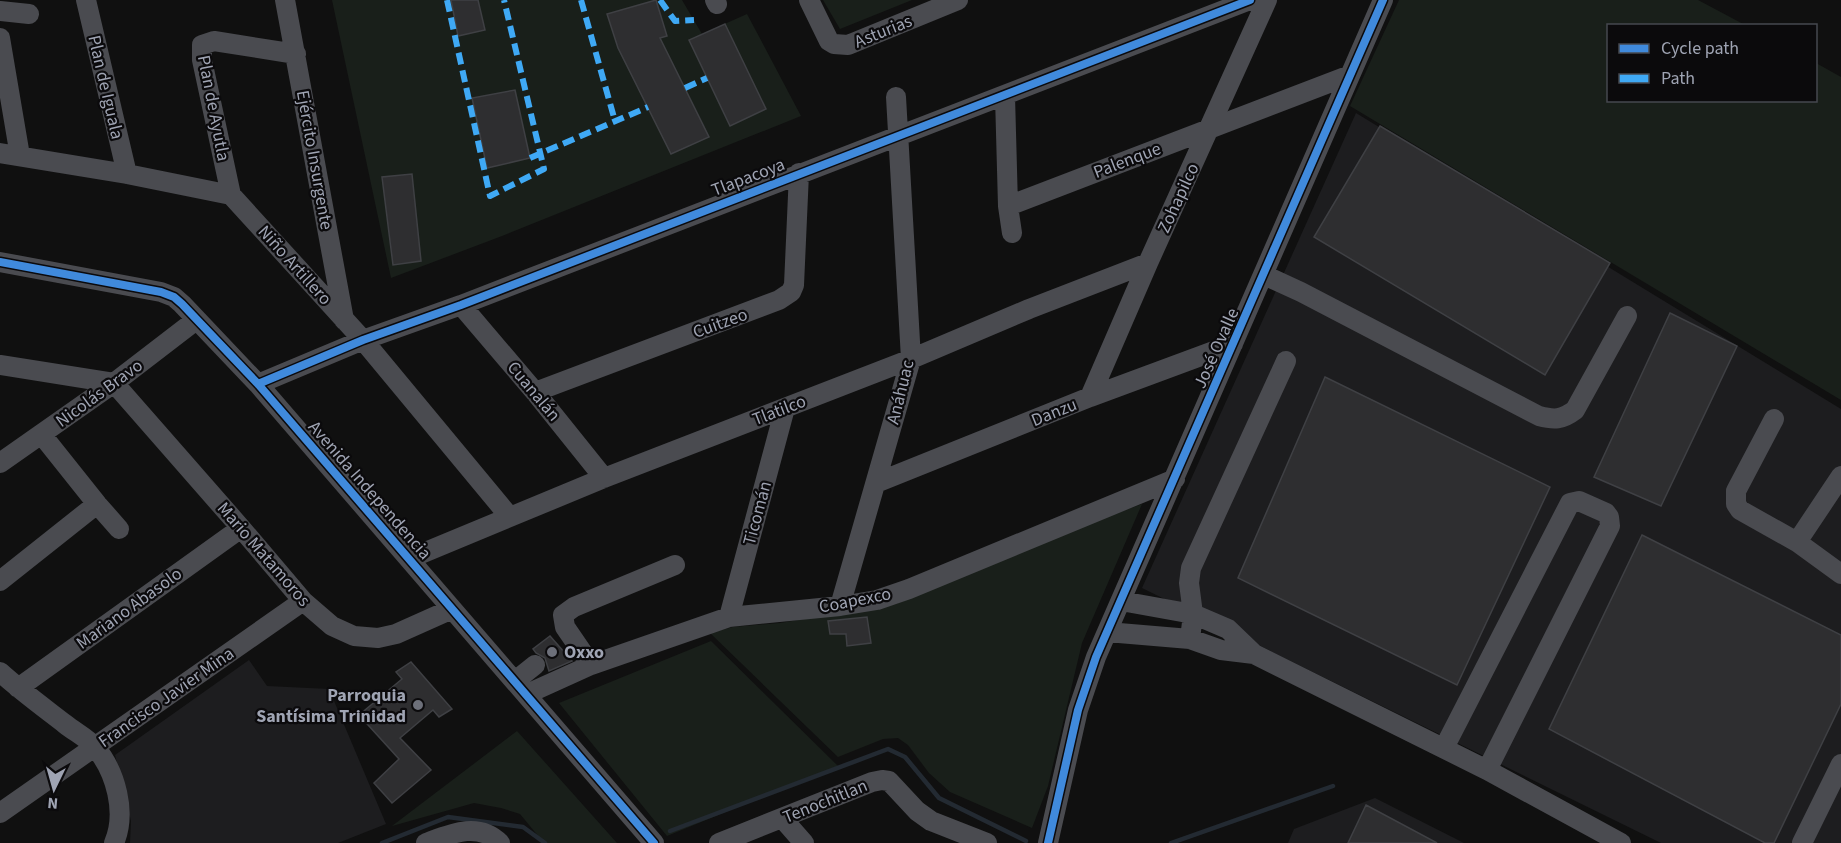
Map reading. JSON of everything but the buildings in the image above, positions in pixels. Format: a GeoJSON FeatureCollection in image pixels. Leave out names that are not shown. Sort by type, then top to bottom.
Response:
{"type":"FeatureCollection","features":[{"type":"Feature","properties":{"kind":"street","name":"Plan de Iguala"},"geometry":{"type":"LineString","coordinates":[[86,0],[127,174]]}},
{"type":"Feature","properties":{"kind":"street","name":"Ejército Insurgente"},"geometry":{"type":"LineString","coordinates":[[285,0],[344,320]]}},
{"type":"Feature","properties":{"kind":"street","name":"Asturias"},"geometry":{"type":"LineString","coordinates":[[809,0],[829,40],[840,45],[848,45],[958,0]]}},
{"type":"Feature","properties":{"kind":"street","name":"Tlapacoya"},"geometry":{"type":"LineString","coordinates":[[258,384],[363,340],[461,305],[1250,0]]}},
{"type":"Feature","properties":{"kind":"street","name":"Zohapilco"},"geometry":{"type":"LineString","coordinates":[[1090,398],[1148,263],[1267,0]]}},
{"type":"Feature","properties":{"kind":"street","name":"José Ovalle"},"geometry":{"type":"LineString","coordinates":[[1049,839],[1078,710],[1096,657],[1383,0]]}},
{"type":"Feature","properties":{"kind":"street"},"geometry":{"type":"LineString","coordinates":[[0,11],[28,14]]}},
{"type":"Feature","properties":{"kind":"street"},"geometry":{"type":"LineString","coordinates":[[0,38],[20,156]]}},
{"type":"Feature","properties":{"kind":"street","name":"Plan de Ayutla"},"geometry":{"type":"LineString","coordinates":[[231,195],[202,60],[202,45],[214,41],[296,54]]}},
{"type":"Feature","properties":{"kind":"street","name":"Palenque"},"geometry":{"type":"LineString","coordinates":[[1008,206],[1350,75]]}},
{"type":"Feature","properties":{"kind":"street"},"geometry":{"type":"LineString","coordinates":[[1005,96],[1008,206],[1012,233]]}},
{"type":"Feature","properties":{"kind":"street","name":"Anáhuac"},"geometry":{"type":"LineString","coordinates":[[840,606],[911,359],[896,97]]}},
{"type":"Feature","properties":{"kind":"street"},"geometry":{"type":"LineString","coordinates":[[0,153],[127,174],[231,195]]}},
{"type":"Feature","properties":{"kind":"street","name":"Cuitzeo"},"geometry":{"type":"LineString","coordinates":[[535,392],[779,300],[791,292],[797,264],[799,173]]}},
{"type":"Feature","properties":{"kind":"street","name":"Niño Artillero"},"geometry":{"type":"LineString","coordinates":[[231,195],[363,340],[509,516]]}},
{"type":"Feature","properties":{"kind":"street","name":"Avenida Independencia"},"geometry":{"type":"LineString","coordinates":[[0,262],[161,292],[174,297],[258,384],[411,558],[452,609],[650,838]]}},
{"type":"Feature","properties":{"kind":"street","name":"Tlatilco"},"geometry":{"type":"LineString","coordinates":[[411,558],[509,516],[911,359],[1029,309],[1148,263]]}},
{"type":"Feature","properties":{"kind":"street"},"geometry":{"type":"LineString","coordinates":[[1264,275],[1539,416],[1550,419],[1565,418],[1575,410],[1627,316]]}},
{"type":"Feature","properties":{"kind":"street","name":"Cuanalán"},"geometry":{"type":"LineString","coordinates":[[461,305],[604,478]]}},
{"type":"Feature","properties":{"kind":"street","name":"Nicolás Bravo"},"geometry":{"type":"LineString","coordinates":[[0,463],[114,383],[196,320]]}},
{"type":"Feature","properties":{"kind":"street","name":"Danzu"},"geometry":{"type":"LineString","coordinates":[[876,483],[1233,344]]}},
{"type":"Feature","properties":{"kind":"street"},"geometry":{"type":"LineString","coordinates":[[1190,639],[1191,568],[1286,361]]}},
{"type":"Feature","properties":{"kind":"street"},"geometry":{"type":"LineString","coordinates":[[0,365],[114,383]]}},
{"type":"Feature","properties":{"kind":"street","name":"Mario Matamoros"},"geometry":{"type":"LineString","coordinates":[[114,383],[303,601],[332,626],[354,636],[378,638],[396,634],[452,609]]}},
{"type":"Feature","properties":{"kind":"street","name":"Ticomán"},"geometry":{"type":"LineString","coordinates":[[729,617],[785,408]]}},
{"type":"Feature","properties":{"kind":"street"},"geometry":{"type":"LineString","coordinates":[[1774,419],[1737,491],[1736,504],[1740,510],[1797,542],[1841,574]]}},
{"type":"Feature","properties":{"kind":"street"},"geometry":{"type":"LineString","coordinates":[[42,435],[119,529]]}},
{"type":"Feature","properties":{"kind":"street"},"geometry":{"type":"LineString","coordinates":[[1797,542],[1841,476]]}},
{"type":"Feature","properties":{"kind":"street","name":"Coapexco"},"geometry":{"type":"LineString","coordinates":[[521,688],[729,617],[877,600],[909,589],[1175,478]]}},
{"type":"Feature","properties":{"kind":"street"},"geometry":{"type":"LineString","coordinates":[[1444,748],[1570,503],[1578,501],[1606,513],[1610,526],[1487,770]]}},
{"type":"Feature","properties":{"kind":"street"},"geometry":{"type":"LineString","coordinates":[[0,581],[97,504]]}},
{"type":"Feature","properties":{"kind":"street","name":"Mariano Abasolo"},"geometry":{"type":"LineString","coordinates":[[18,688],[241,528]]}},
{"type":"Feature","properties":{"kind":"street"},"geometry":{"type":"LineString","coordinates":[[591,665],[565,627],[563,615],[567,611],[675,565]]}},
{"type":"Feature","properties":{"kind":"street","name":"Francisco Javier Mina"},"geometry":{"type":"LineString","coordinates":[[3,806],[94,747],[303,601]]}},
{"type":"Feature","properties":{"kind":"street"},"geometry":{"type":"LineString","coordinates":[[1121,601],[1192,614],[1228,629],[1254,654],[1487,770],[1621,843]]}},
{"type":"Feature","properties":{"kind":"street"},"geometry":{"type":"LineString","coordinates":[[1107,632],[1190,639],[1221,650],[1254,654]]}},
{"type":"Feature","properties":{"kind":"street"},"geometry":{"type":"LineString","coordinates":[[521,688],[535,665]]}},
{"type":"Feature","properties":{"kind":"street"},"geometry":{"type":"LineString","coordinates":[[0,672],[94,747],[109,768],[120,812],[120,829],[114,843]]}},
{"type":"Feature","properties":{"kind":"street"},"geometry":{"type":"LineString","coordinates":[[1802,843],[1841,765]]}},
{"type":"Feature","properties":{"kind":"street","name":"Tenochitlan"},"geometry":{"type":"LineString","coordinates":[[719,843],[882,780],[889,781],[917,811],[931,821],[987,843]]}},
{"type":"Feature","properties":{"kind":"street"},"geometry":{"type":"LineString","coordinates":[[782,818],[804,843]]}},
{"type":"Feature","properties":{"kind":"street"},"geometry":{"type":"LineString","coordinates":[[426,843],[448,834],[473,830],[483,832],[500,843]]}},
{"type":"Feature","properties":{"kind":"shaded area"},"geometry":{"type":"Polygon","coordinates":[[[332,0],[682,0],[702,34],[747,14],[801,116],[391,278],[332,0]]]}},
{"type":"Feature","properties":{"kind":"shaded area"},"geometry":{"type":"Polygon","coordinates":[[[823,0],[912,0],[840,29],[823,0]]]}},
{"type":"Feature","properties":{"kind":"shaded area"},"geometry":{"type":"Polygon","coordinates":[[[1399,0],[1698,0],[1743,24],[1607,24],[1607,102],[1817,102],[1817,64],[1841,77],[1841,400],[1350,106],[1399,0]]]}},
{"type":"Feature","properties":{"kind":"shaded area"},"geometry":{"type":"Polygon","coordinates":[[[1356,113],[1841,409],[1841,843],[1661,843],[1142,588],[1356,113]]]}},
{"type":"Feature","properties":{"kind":"shaded area"},"geometry":{"type":"Polygon","coordinates":[[[1142,504],[1082,643],[1048,786],[1032,828],[950,792],[929,773],[908,745],[898,738],[883,739],[838,757],[710,633],[733,627],[780,623],[896,604],[1082,526],[1142,504]]]}},
{"type":"Feature","properties":{"kind":"shaded area"},"geometry":{"type":"Polygon","coordinates":[[[711,641],[838,766],[667,836],[559,703],[711,641]]]}},
{"type":"Feature","properties":{"kind":"shaded area"},"geometry":{"type":"Polygon","coordinates":[[[249,660],[267,686],[329,689],[386,824],[338,843],[130,843],[131,821],[115,755],[249,660]]]}},
{"type":"Feature","properties":{"kind":"shaded area"},"geometry":{"type":"Polygon","coordinates":[[[517,731],[617,843],[544,843],[520,814],[474,803],[392,826],[517,731]]]}},
{"type":"Feature","properties":{"kind":"shaded area"},"geometry":{"type":"Polygon","coordinates":[[[1375,798],[1464,843],[1288,843],[1294,829],[1375,798]]]}},
{"type":"Feature","properties":{"kind":"waterway"},"geometry":{"type":"LineString","coordinates":[[670,831],[888,749],[905,757],[939,798],[1026,841]]}},
{"type":"Feature","properties":{"kind":"waterway"},"geometry":{"type":"LineString","coordinates":[[1171,843],[1333,786]]}},
{"type":"Feature","properties":{"kind":"waterway"},"geometry":{"type":"LineString","coordinates":[[382,843],[448,817],[523,827],[545,843]]}},
{"type":"Feature","properties":{"kind":"marked path"},"geometry":{"type":"LineString","coordinates":[[447,0],[490,196],[544,169],[504,0]]}},
{"type":"Feature","properties":{"kind":"marked path"},"geometry":{"type":"LineString","coordinates":[[581,0],[615,121]]}},
{"type":"Feature","properties":{"kind":"marked path"},"geometry":{"type":"LineString","coordinates":[[660,0],[675,21],[694,20]]}},
{"type":"Feature","properties":{"kind":"marked path"},"geometry":{"type":"LineString","coordinates":[[685,88],[707,78]]}},
{"type":"Feature","properties":{"kind":"marked path"},"geometry":{"type":"LineString","coordinates":[[530,158],[648,107]]}},
{"type":"Feature","properties":{"kind":"cycle path"},"geometry":{"type":"LineString","coordinates":[[258,384],[363,340],[461,305],[1250,0]]}},
{"type":"Feature","properties":{"kind":"cycle path"},"geometry":{"type":"LineString","coordinates":[[1048,843],[1078,710],[1096,657],[1383,0]]}},
{"type":"Feature","properties":{"kind":"cycle path"},"geometry":{"type":"LineString","coordinates":[[0,262],[161,292],[174,297],[182,304],[258,384],[654,843]]}},
{"type":"Feature","properties":{"kind":"place","name":"Oxxo"},"geometry":{"type":"Point","coordinates":[552,652]}},
{"type":"Feature","properties":{"kind":"place","name":"Parroquia Santísima Trinidad"},"geometry":{"type":"Point","coordinates":[418,705]}}]}
